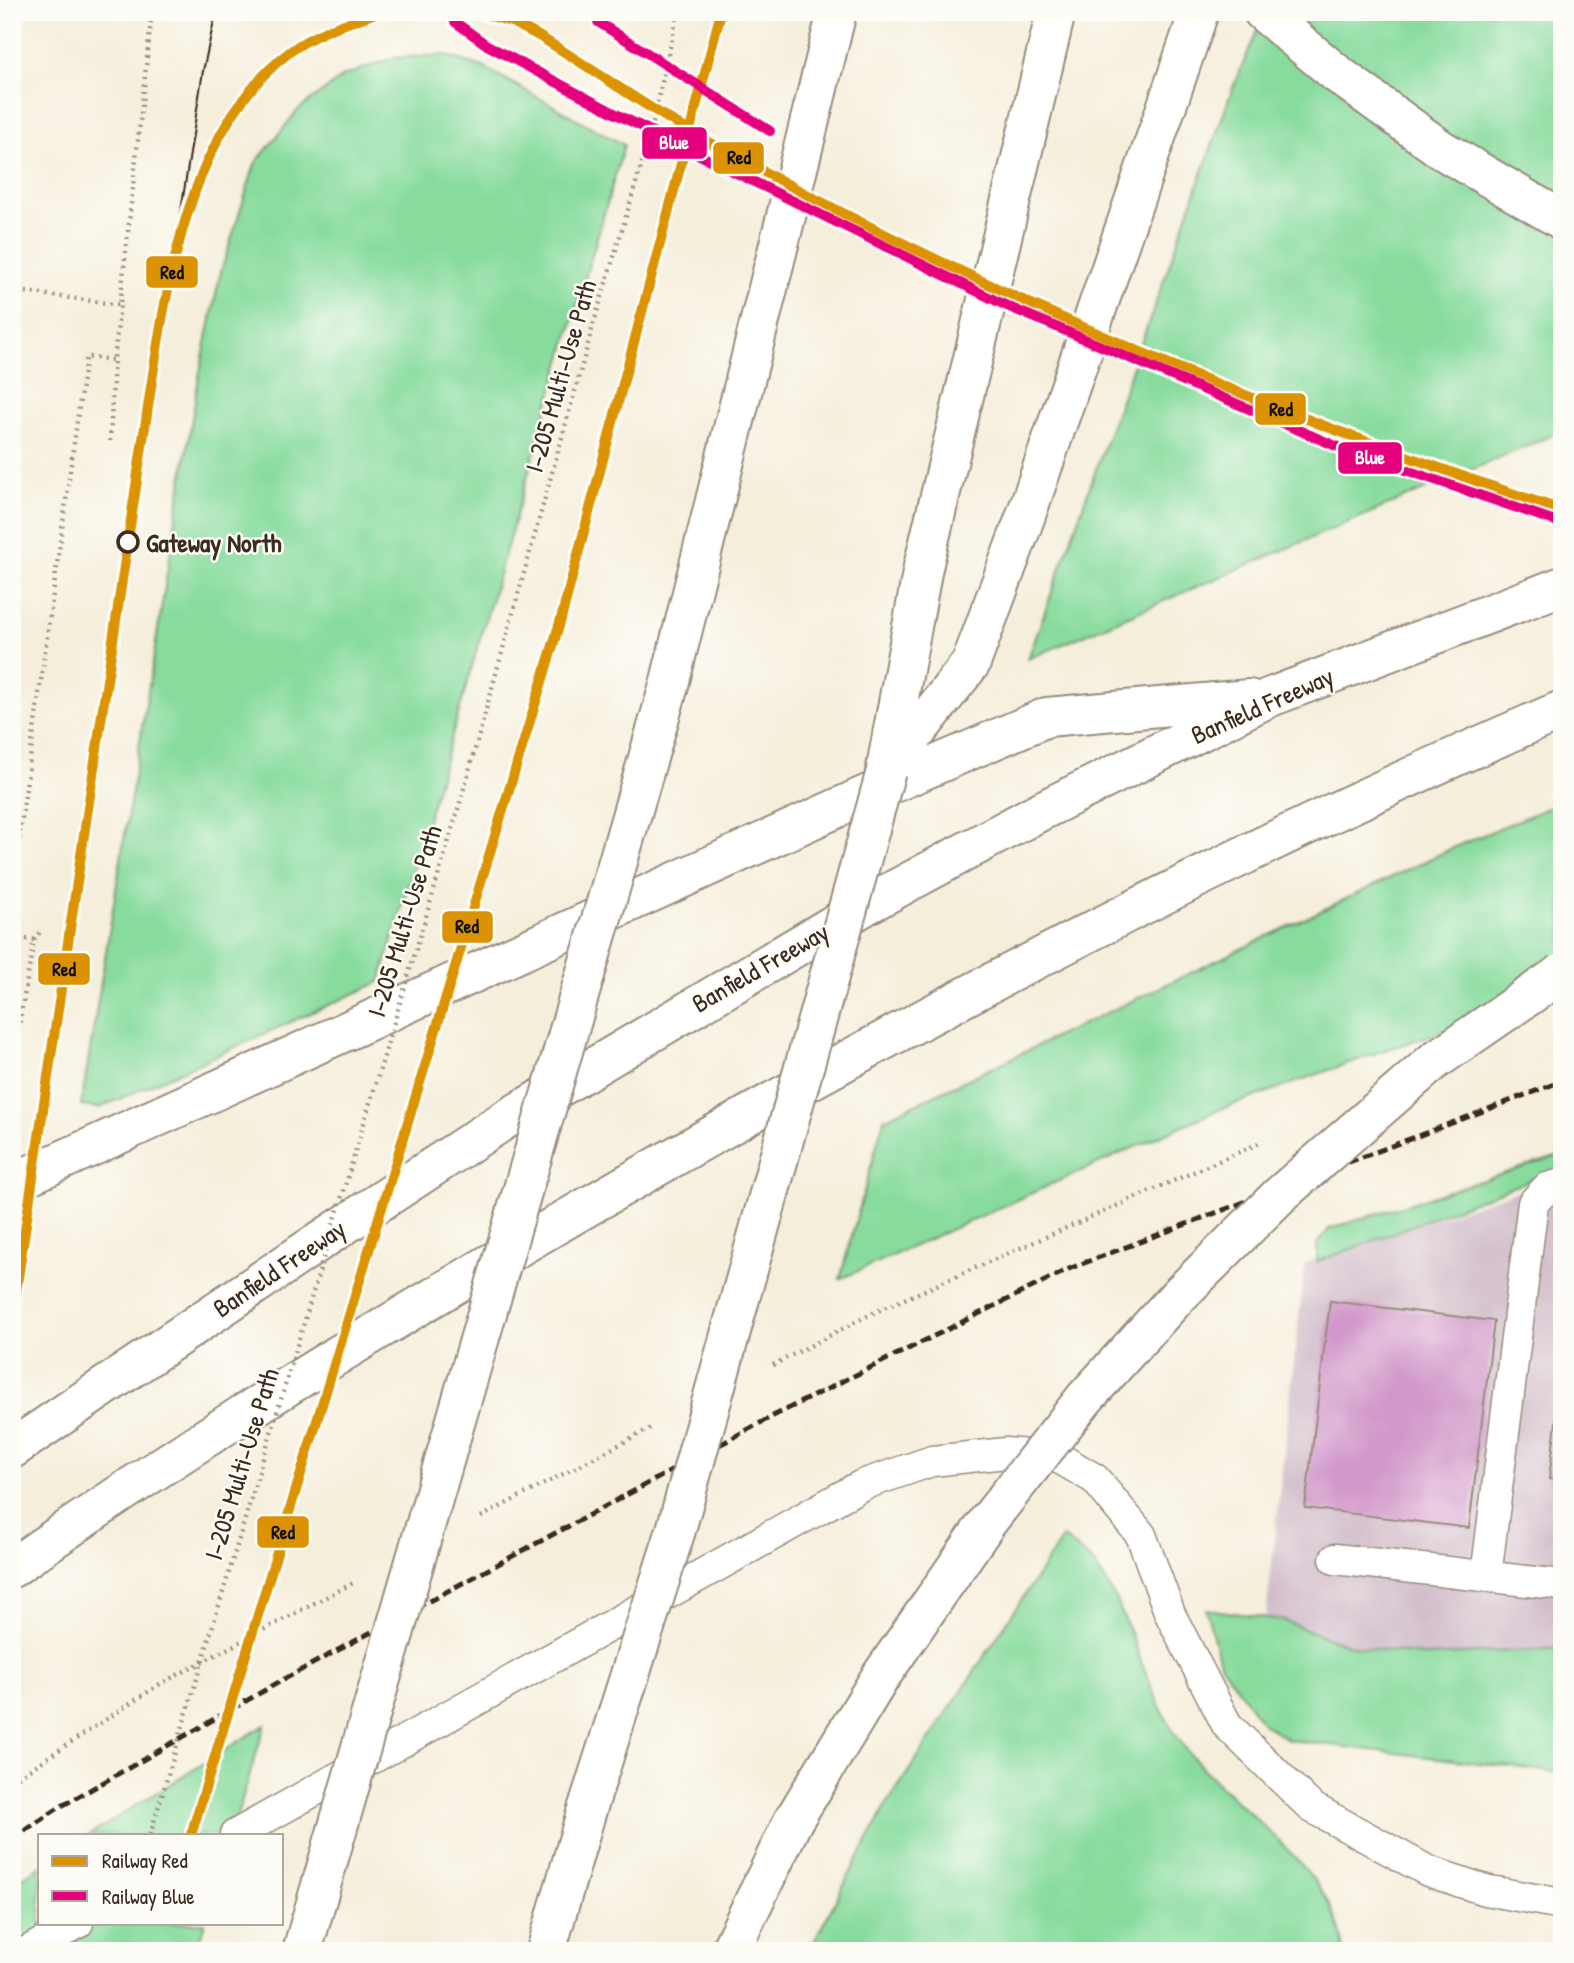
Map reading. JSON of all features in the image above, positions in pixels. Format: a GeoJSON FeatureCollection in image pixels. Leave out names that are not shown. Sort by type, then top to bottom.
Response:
{"type":"FeatureCollection","features":[{"type":"Feature","properties":{"kind":"highway"},"geometry":{"type":"LineString","coordinates":[[302,1951],[668,689],[837,12]]}},
{"type":"Feature","properties":{"kind":"highway"},"geometry":{"type":"LineString","coordinates":[[546,1951],[586,1813],[676,1530],[886,772],[923,567],[1056,12]]}},
{"type":"Feature","properties":{"kind":"highway"},"geometry":{"type":"LineString","coordinates":[[886,772],[971,663],[1025,518],[1199,12]]}},
{"type":"Feature","properties":{"kind":"highway"},"geometry":{"type":"LineString","coordinates":[[1263,12],[1336,73],[1443,150],[1562,220]]}},
{"type":"Feature","properties":{"kind":"highway","name":"Banfield Freeway"},"geometry":{"type":"LineString","coordinates":[[12,1449],[503,1121],[867,904],[1039,812],[1268,698],[1562,586]]}},
{"type":"Feature","properties":{"kind":"highway"},"geometry":{"type":"LineString","coordinates":[[12,1182],[866,795],[1047,716],[1268,698]]}},
{"type":"Feature","properties":{"kind":"highway"},"geometry":{"type":"LineString","coordinates":[[12,1568],[379,1330],[563,1221],[917,1021],[1095,927],[1277,837],[1562,710]]}},
{"type":"Feature","properties":{"kind":"highway"},"geometry":{"type":"LineString","coordinates":[[730,1951],[793,1821],[881,1676],[988,1521],[1085,1398],[1178,1296],[1281,1194],[1434,1061],[1562,973]]}},
{"type":"Feature","properties":{"kind":"lane"},"geometry":{"type":"LineString","coordinates":[[1486,1576],[1533,1203],[1547,1188],[1562,1184]]}},
{"type":"Feature","properties":{"kind":"lane"},"geometry":{"type":"LineString","coordinates":[[237,1834],[862,1485],[932,1461],[1006,1453],[1059,1458],[1095,1479],[1141,1535],[1170,1614],[1227,1725],[1311,1807],[1428,1871],[1485,1890],[1562,1904]]}},
{"type":"Feature","properties":{"kind":"lane"},"geometry":{"type":"LineString","coordinates":[[1335,1559],[1562,1585]]}},
{"type":"Feature","properties":{"kind":"lane"},"geometry":{"type":"LineString","coordinates":[[28,1951],[76,1924]]}},
{"type":"Feature","properties":{"kind":"path"},"geometry":{"type":"LineString","coordinates":[[110,442],[114,360],[152,12]]}},
{"type":"Feature","properties":{"kind":"path","name":"I-205 Multi-Use Path"},"geometry":{"type":"LineString","coordinates":[[150,1834],[457,810],[649,140],[678,12]]}},
{"type":"Feature","properties":{"kind":"path"},"geometry":{"type":"LineString","coordinates":[[12,289],[121,305]]}},
{"type":"Feature","properties":{"kind":"path"},"geometry":{"type":"LineString","coordinates":[[12,888],[86,357],[114,360]]}},
{"type":"Feature","properties":{"kind":"path"},"geometry":{"type":"LineString","coordinates":[[12,1064],[34,940],[40,932]]}},
{"type":"Feature","properties":{"kind":"path"},"geometry":{"type":"LineString","coordinates":[[12,937],[34,940]]}},
{"type":"Feature","properties":{"kind":"path"},"geometry":{"type":"LineString","coordinates":[[764,1369],[875,1312],[1272,1138]]}},
{"type":"Feature","properties":{"kind":"path"},"geometry":{"type":"LineString","coordinates":[[468,1523],[665,1421]]}},
{"type":"Feature","properties":{"kind":"path"},"geometry":{"type":"LineString","coordinates":[[12,1781],[160,1684],[357,1581]]}},
{"type":"Feature","properties":{"kind":"shaded area"},"geometry":{"type":"Polygon","coordinates":[[[1562,1176],[1562,1738],[1258,1689],[1305,1263],[1562,1176]]]}},
{"type":"Feature","properties":{"kind":"green space"},"geometry":{"type":"Polygon","coordinates":[[[1265,12],[1562,12],[1562,431],[1028,659],[1232,90],[1265,12]]]}},
{"type":"Feature","properties":{"kind":"green space"},"geometry":{"type":"Polygon","coordinates":[[[444,55],[483,67],[624,145],[380,982],[99,1108],[81,1106],[198,382],[220,275],[255,164],[298,110],[344,76],[393,58],[444,55]]]}},
{"type":"Feature","properties":{"kind":"green space"},"geometry":{"type":"Polygon","coordinates":[[[1562,802],[1562,994],[1382,1051],[1213,1112],[840,1279],[884,1119],[1457,846],[1562,802]]]}},
{"type":"Feature","properties":{"kind":"green space"},"geometry":{"type":"Polygon","coordinates":[[[1562,1155],[1562,1168],[1317,1262],[1317,1244],[1329,1229],[1562,1155]]]}},
{"type":"Feature","properties":{"kind":"green space"},"geometry":{"type":"Polygon","coordinates":[[[1063,1537],[1095,1565],[1111,1591],[1151,1687],[1175,1733],[1210,1776],[1304,1868],[1323,1894],[1337,1921],[1344,1951],[809,1951],[887,1804],[1063,1537]]]}},
{"type":"Feature","properties":{"kind":"green space"},"geometry":{"type":"Polygon","coordinates":[[[1206,1609],[1282,1620],[1347,1645],[1429,1656],[1562,1648],[1562,1773],[1289,1740],[1263,1724],[1221,1666],[1206,1609]]]}},
{"type":"Feature","properties":{"kind":"green space"},"geometry":{"type":"Polygon","coordinates":[[[265,1725],[231,1834],[91,1834],[265,1725]]]}},
{"type":"Feature","properties":{"kind":"green space"},"geometry":{"type":"Polygon","coordinates":[[[38,1867],[38,1924],[205,1924],[196,1951],[12,1951],[12,1884],[38,1867]]]}},
{"type":"Feature","properties":{"kind":"building"},"geometry":{"type":"Polygon","coordinates":[[[1330,1301],[1494,1321],[1469,1528],[1305,1508],[1330,1301]]]}},
{"type":"Feature","properties":{"kind":"building"},"geometry":{"type":"Polygon","coordinates":[[[1562,1390],[1562,1480],[1549,1479],[1562,1390]]]}},
{"type":"Feature","properties":{"kind":"tram line"},"geometry":{"type":"LineString","coordinates":[[164,318],[203,71],[216,12]]}},
{"type":"Feature","properties":{"kind":"tram line"},"geometry":{"type":"LineString","coordinates":[[515,12],[603,74]]}},
{"type":"Feature","properties":{"kind":"railway"},"geometry":{"type":"LineString","coordinates":[[12,1839],[60,1807],[288,1677],[775,1415],[1071,1268],[1562,1081]]}},
{"type":"Feature","properties":{"kind":"rail line","name":"Red"},"geometry":{"type":"LineString","coordinates":[[12,1318],[158,341],[182,232],[200,179],[223,130],[253,87],[291,51],[311,38],[379,12]]}},
{"type":"Feature","properties":{"kind":"rail line","name":"Red"},"geometry":{"type":"LineString","coordinates":[[479,12],[514,23],[537,35],[667,118],[791,186],[1006,292],[1225,387],[1336,430],[1562,510]]}},
{"type":"Feature","properties":{"kind":"rail line","name":"Red"},"geometry":{"type":"LineString","coordinates":[[191,1834],[561,619],[721,12]]}},
{"type":"Feature","properties":{"kind":"rail line","name":"Blue"},"geometry":{"type":"LineString","coordinates":[[455,22],[487,45],[616,114],[1007,306],[1336,446],[1558,522]]}},
{"type":"Feature","properties":{"kind":"rail line","name":"Blue"},"geometry":{"type":"LineString","coordinates":[[598,22],[770,131]]}},
{"type":"Feature","properties":{"kind":"place","name":"Gateway North"},"geometry":{"type":"Point","coordinates":[128,542]}}]}
